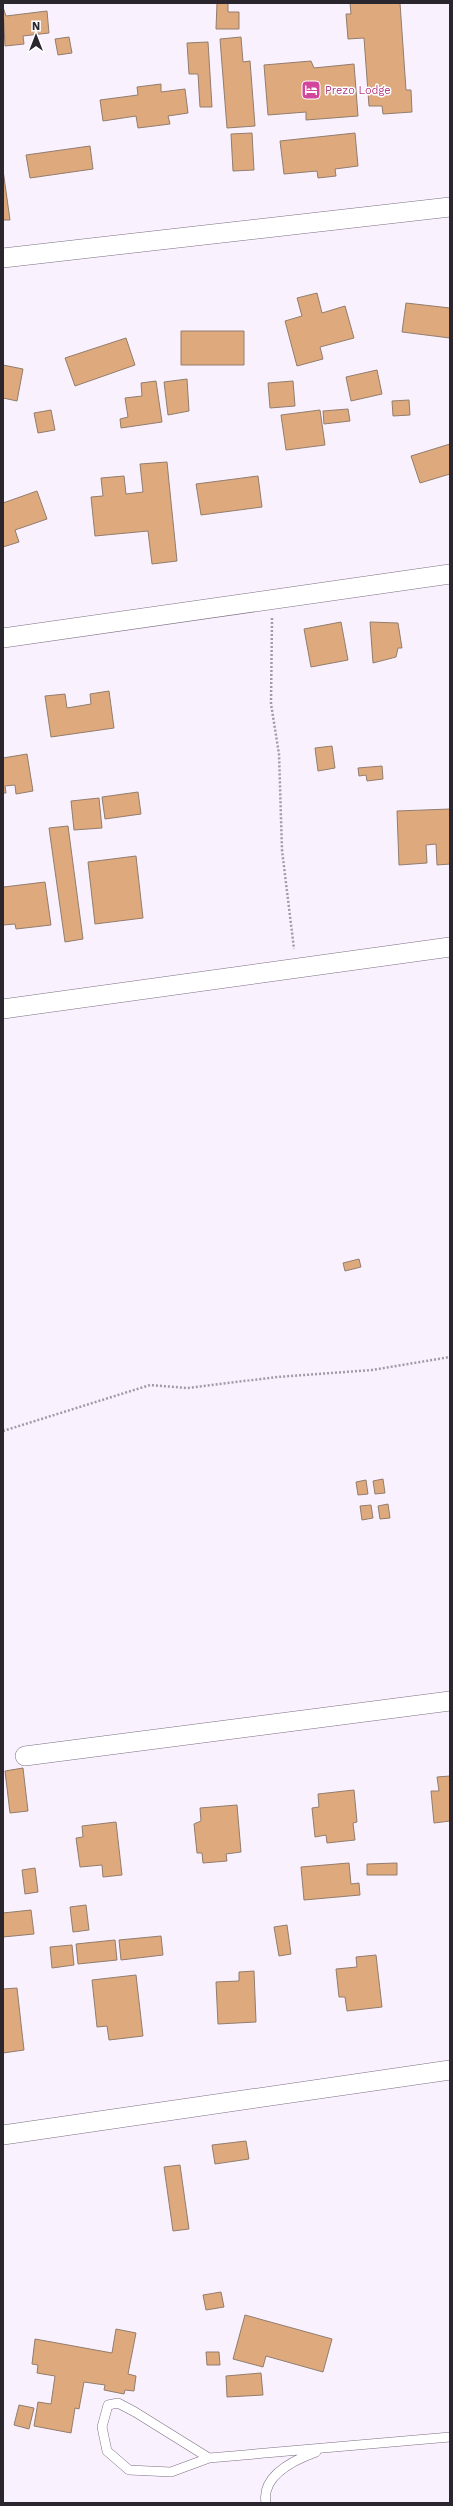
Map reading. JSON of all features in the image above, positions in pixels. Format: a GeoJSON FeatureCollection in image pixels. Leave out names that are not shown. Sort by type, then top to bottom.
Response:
{"type":"FeatureCollection","features":[{"type":"Feature","properties":{"kind":"street"},"geometry":{"type":"LineString","coordinates":[[3,258],[450,207]]}},
{"type":"Feature","properties":{"kind":"street"},"geometry":{"type":"LineString","coordinates":[[3,638],[450,574]]}},
{"type":"Feature","properties":{"kind":"street"},"geometry":{"type":"LineString","coordinates":[[3,1009],[296,970],[450,947]]}},
{"type":"Feature","properties":{"kind":"street"},"geometry":{"type":"LineString","coordinates":[[26,1756],[450,1701]]}},
{"type":"Feature","properties":{"kind":"street"},"geometry":{"type":"LineString","coordinates":[[3,2135],[450,2070]]}},
{"type":"Feature","properties":{"kind":"lane"},"geometry":{"type":"LineString","coordinates":[[209,2458],[118,2403],[108,2405],[102,2427],[107,2451],[129,2470],[171,2472],[209,2458],[450,2437]]}},
{"type":"Feature","properties":{"kind":"lane"},"geometry":{"type":"LineString","coordinates":[[266,2503],[264,2493],[271,2480],[292,2461],[329,2448]]}},
{"type":"Feature","properties":{"kind":"path"},"geometry":{"type":"LineString","coordinates":[[272,599],[271,704],[279,754],[282,850],[296,970]]}},
{"type":"Feature","properties":{"kind":"path"},"geometry":{"type":"LineString","coordinates":[[3,1431],[150,1385],[187,1388],[277,1377],[372,1370],[450,1357]]}},
{"type":"Feature","properties":{"kind":"building"},"geometry":{"type":"Polygon","coordinates":[[[217,3],[228,3],[228,12],[239,12],[239,29],[216,29],[217,3]]]}},
{"type":"Feature","properties":{"kind":"building"},"geometry":{"type":"Polygon","coordinates":[[[350,3],[400,3],[406,90],[411,90],[412,112],[383,114],[382,106],[369,106],[364,38],[348,39],[346,14],[351,14],[350,3]]]}},
{"type":"Feature","properties":{"kind":"building"},"geometry":{"type":"Polygon","coordinates":[[[3,7],[6,16],[47,11],[49,33],[23,36],[24,44],[5,46],[3,7]]]}},
{"type":"Feature","properties":{"kind":"building"},"geometry":{"type":"Polygon","coordinates":[[[69,37],[72,53],[58,55],[55,39],[69,37]]]}},
{"type":"Feature","properties":{"kind":"building"},"geometry":{"type":"Polygon","coordinates":[[[241,37],[243,62],[250,61],[255,126],[227,128],[220,39],[241,37]]]}},
{"type":"Feature","properties":{"kind":"building"},"geometry":{"type":"Polygon","coordinates":[[[208,42],[212,107],[200,107],[198,74],[189,74],[187,43],[208,42]]]}},
{"type":"Feature","properties":{"kind":"building","name":"Prezo Lodge"},"geometry":{"type":"Polygon","coordinates":[[[311,61],[314,68],[354,64],[358,116],[306,120],[306,112],[268,115],[264,65],[311,61]]]}},
{"type":"Feature","properties":{"kind":"building"},"geometry":{"type":"Polygon","coordinates":[[[161,84],[161,92],[185,89],[188,113],[168,116],[170,124],[138,128],[136,116],[103,121],[100,100],[138,95],[137,87],[161,84]]]}},
{"type":"Feature","properties":{"kind":"building"},"geometry":{"type":"Polygon","coordinates":[[[252,133],[254,170],[233,171],[231,134],[252,133]]]}},
{"type":"Feature","properties":{"kind":"building"},"geometry":{"type":"Polygon","coordinates":[[[355,133],[358,166],[335,169],[336,176],[318,178],[317,171],[284,174],[280,141],[355,133]]]}},
{"type":"Feature","properties":{"kind":"building"},"geometry":{"type":"Polygon","coordinates":[[[90,146],[93,169],[30,178],[26,155],[90,146]]]}},
{"type":"Feature","properties":{"kind":"building"},"geometry":{"type":"Polygon","coordinates":[[[3,170],[10,220],[3,220],[3,170]]]}},
{"type":"Feature","properties":{"kind":"building"},"geometry":{"type":"Polygon","coordinates":[[[317,293],[322,313],[345,306],[354,338],[320,347],[323,359],[297,366],[285,321],[302,316],[297,298],[317,293]]]}},
{"type":"Feature","properties":{"kind":"building"},"geometry":{"type":"Polygon","coordinates":[[[406,303],[450,308],[450,338],[402,332],[406,303]]]}},
{"type":"Feature","properties":{"kind":"building"},"geometry":{"type":"Polygon","coordinates":[[[181,331],[244,331],[244,365],[181,365],[181,331]]]}},
{"type":"Feature","properties":{"kind":"building"},"geometry":{"type":"Polygon","coordinates":[[[126,338],[135,365],[75,386],[65,358],[126,338]]]}},
{"type":"Feature","properties":{"kind":"building"},"geometry":{"type":"Polygon","coordinates":[[[3,365],[23,369],[17,401],[3,398],[3,365]]]}},
{"type":"Feature","properties":{"kind":"building"},"geometry":{"type":"Polygon","coordinates":[[[377,370],[382,394],[351,401],[346,377],[377,370]]]}},
{"type":"Feature","properties":{"kind":"building"},"geometry":{"type":"Polygon","coordinates":[[[187,379],[189,411],[168,415],[164,382],[187,379]]]}},
{"type":"Feature","properties":{"kind":"building"},"geometry":{"type":"Polygon","coordinates":[[[156,381],[162,422],[121,428],[120,419],[128,417],[125,398],[142,396],[141,383],[156,381]]]}},
{"type":"Feature","properties":{"kind":"building"},"geometry":{"type":"Polygon","coordinates":[[[293,381],[295,406],[270,408],[268,383],[293,381]]]}},
{"type":"Feature","properties":{"kind":"building"},"geometry":{"type":"Polygon","coordinates":[[[409,400],[410,415],[393,416],[392,401],[409,400]]]}},
{"type":"Feature","properties":{"kind":"building"},"geometry":{"type":"Polygon","coordinates":[[[348,409],[350,421],[324,424],[323,411],[348,409]]]}},
{"type":"Feature","properties":{"kind":"building"},"geometry":{"type":"Polygon","coordinates":[[[51,410],[55,430],[38,433],[34,413],[51,410]]]}},
{"type":"Feature","properties":{"kind":"building"},"geometry":{"type":"Polygon","coordinates":[[[320,410],[325,445],[286,450],[281,415],[320,410]]]}},
{"type":"Feature","properties":{"kind":"building"},"geometry":{"type":"Polygon","coordinates":[[[450,444],[450,474],[420,483],[411,456],[450,444]]]}},
{"type":"Feature","properties":{"kind":"building"},"geometry":{"type":"Polygon","coordinates":[[[167,462],[177,561],[152,564],[148,531],[95,536],[91,497],[103,496],[101,478],[124,476],[126,494],[143,492],[140,464],[167,462]]]}},
{"type":"Feature","properties":{"kind":"building"},"geometry":{"type":"Polygon","coordinates":[[[258,476],[262,507],[201,515],[196,484],[258,476]]]}},
{"type":"Feature","properties":{"kind":"building"},"geometry":{"type":"Polygon","coordinates":[[[37,491],[47,519],[15,530],[19,542],[3,547],[3,503],[37,491]]]}},
{"type":"Feature","properties":{"kind":"building"},"geometry":{"type":"Polygon","coordinates":[[[341,622],[348,660],[311,667],[304,629],[341,622]]]}},
{"type":"Feature","properties":{"kind":"building"},"geometry":{"type":"Polygon","coordinates":[[[370,622],[398,623],[402,648],[398,648],[396,657],[373,663],[370,622]]]}},
{"type":"Feature","properties":{"kind":"building"},"geometry":{"type":"Polygon","coordinates":[[[109,691],[114,728],[51,737],[45,696],[65,694],[67,708],[91,704],[90,694],[109,691]]]}},
{"type":"Feature","properties":{"kind":"building"},"geometry":{"type":"Polygon","coordinates":[[[332,746],[335,768],[318,771],[315,748],[332,746]]]}},
{"type":"Feature","properties":{"kind":"building"},"geometry":{"type":"Polygon","coordinates":[[[27,754],[33,791],[16,794],[15,785],[5,786],[6,793],[3,793],[3,758],[27,754]]]}},
{"type":"Feature","properties":{"kind":"building"},"geometry":{"type":"Polygon","coordinates":[[[382,766],[383,779],[367,781],[366,775],[359,776],[358,768],[382,766]]]}},
{"type":"Feature","properties":{"kind":"building"},"geometry":{"type":"Polygon","coordinates":[[[138,792],[141,814],[105,819],[102,797],[138,792]]]}},
{"type":"Feature","properties":{"kind":"building"},"geometry":{"type":"Polygon","coordinates":[[[99,798],[102,828],[74,830],[71,801],[99,798]]]}},
{"type":"Feature","properties":{"kind":"building"},"geometry":{"type":"Polygon","coordinates":[[[450,809],[450,864],[437,865],[436,844],[426,845],[427,863],[399,865],[397,811],[450,809]]]}},
{"type":"Feature","properties":{"kind":"building"},"geometry":{"type":"Polygon","coordinates":[[[68,826],[83,939],[65,942],[49,828],[68,826]]]}},
{"type":"Feature","properties":{"kind":"building"},"geometry":{"type":"Polygon","coordinates":[[[136,856],[143,918],[95,924],[88,862],[136,856]]]}},
{"type":"Feature","properties":{"kind":"building"},"geometry":{"type":"Polygon","coordinates":[[[45,882],[51,925],[16,929],[15,924],[3,925],[3,884],[4,887],[45,882]]]}},
{"type":"Feature","properties":{"kind":"building"},"geometry":{"type":"Polygon","coordinates":[[[359,1259],[361,1267],[345,1271],[343,1263],[359,1259]]]}},
{"type":"Feature","properties":{"kind":"building"},"geometry":{"type":"Polygon","coordinates":[[[383,1479],[385,1493],[375,1494],[373,1481],[383,1479]]]}},
{"type":"Feature","properties":{"kind":"building"},"geometry":{"type":"Polygon","coordinates":[[[366,1480],[368,1494],[358,1495],[356,1482],[366,1480]]]}},
{"type":"Feature","properties":{"kind":"building"},"geometry":{"type":"Polygon","coordinates":[[[388,1504],[390,1518],[380,1519],[378,1506],[388,1504]]]}},
{"type":"Feature","properties":{"kind":"building"},"geometry":{"type":"Polygon","coordinates":[[[371,1505],[373,1518],[362,1520],[360,1506],[371,1505]]]}},
{"type":"Feature","properties":{"kind":"building"},"geometry":{"type":"Polygon","coordinates":[[[23,1768],[28,1811],[10,1813],[5,1771],[23,1768]]]}},
{"type":"Feature","properties":{"kind":"building"},"geometry":{"type":"Polygon","coordinates":[[[450,1776],[450,1821],[434,1823],[431,1791],[439,1791],[437,1777],[450,1776]]]}},
{"type":"Feature","properties":{"kind":"building"},"geometry":{"type":"Polygon","coordinates":[[[354,1790],[357,1822],[353,1823],[355,1840],[327,1843],[326,1835],[315,1837],[312,1808],[319,1807],[318,1794],[354,1790]]]}},
{"type":"Feature","properties":{"kind":"building"},"geometry":{"type":"Polygon","coordinates":[[[237,1805],[241,1852],[226,1854],[227,1861],[203,1863],[202,1853],[197,1853],[194,1824],[201,1821],[200,1808],[237,1805]]]}},
{"type":"Feature","properties":{"kind":"building"},"geometry":{"type":"Polygon","coordinates":[[[116,1822],[122,1875],[103,1877],[102,1865],[80,1867],[76,1838],[83,1837],[82,1826],[116,1822]]]}},
{"type":"Feature","properties":{"kind":"building"},"geometry":{"type":"Polygon","coordinates":[[[349,1863],[351,1884],[359,1883],[360,1895],[304,1900],[301,1867],[349,1863]]]}},
{"type":"Feature","properties":{"kind":"building"},"geometry":{"type":"Polygon","coordinates":[[[397,1863],[397,1875],[367,1875],[367,1864],[397,1863]]]}},
{"type":"Feature","properties":{"kind":"building"},"geometry":{"type":"Polygon","coordinates":[[[35,1868],[38,1892],[25,1894],[22,1870],[35,1868]]]}},
{"type":"Feature","properties":{"kind":"building"},"geometry":{"type":"Polygon","coordinates":[[[86,1905],[89,1930],[73,1932],[70,1907],[86,1905]]]}},
{"type":"Feature","properties":{"kind":"building"},"geometry":{"type":"Polygon","coordinates":[[[31,1910],[34,1934],[3,1937],[3,1913],[31,1910]]]}},
{"type":"Feature","properties":{"kind":"building"},"geometry":{"type":"Polygon","coordinates":[[[287,1925],[291,1954],[279,1956],[274,1927],[287,1925]]]}},
{"type":"Feature","properties":{"kind":"building"},"geometry":{"type":"Polygon","coordinates":[[[161,1936],[163,1955],[121,1960],[119,1940],[161,1936]]]}},
{"type":"Feature","properties":{"kind":"building"},"geometry":{"type":"Polygon","coordinates":[[[115,1940],[117,1960],[78,1964],[76,1944],[115,1940]]]}},
{"type":"Feature","properties":{"kind":"building"},"geometry":{"type":"Polygon","coordinates":[[[72,1945],[74,1965],[52,1968],[50,1947],[72,1945]]]}},
{"type":"Feature","properties":{"kind":"building"},"geometry":{"type":"Polygon","coordinates":[[[376,1955],[382,2007],[347,2011],[345,1997],[339,1997],[336,1969],[357,1967],[356,1957],[376,1955]]]}},
{"type":"Feature","properties":{"kind":"building"},"geometry":{"type":"Polygon","coordinates":[[[254,1971],[256,2022],[218,2024],[216,1982],[239,1981],[239,1972],[254,1971]]]}},
{"type":"Feature","properties":{"kind":"building"},"geometry":{"type":"Polygon","coordinates":[[[136,1975],[143,2036],[109,2040],[107,2026],[97,2027],[92,1980],[136,1975]]]}},
{"type":"Feature","properties":{"kind":"building"},"geometry":{"type":"Polygon","coordinates":[[[17,1988],[24,2050],[3,2053],[3,1989],[17,1988]]]}},
{"type":"Feature","properties":{"kind":"building"},"geometry":{"type":"Polygon","coordinates":[[[246,2141],[249,2159],[215,2164],[212,2145],[246,2141]]]}},
{"type":"Feature","properties":{"kind":"building"},"geometry":{"type":"Polygon","coordinates":[[[180,2165],[189,2229],[173,2231],[164,2167],[180,2165]]]}},
{"type":"Feature","properties":{"kind":"building"},"geometry":{"type":"Polygon","coordinates":[[[221,2292],[224,2307],[206,2310],[203,2295],[221,2292]]]}},
{"type":"Feature","properties":{"kind":"building"},"geometry":{"type":"Polygon","coordinates":[[[245,2315],[332,2339],[323,2372],[266,2356],[263,2367],[233,2359],[245,2315]]]}},
{"type":"Feature","properties":{"kind":"building"},"geometry":{"type":"Polygon","coordinates":[[[116,2329],[136,2333],[128,2374],[136,2376],[134,2391],[125,2390],[124,2394],[104,2390],[105,2385],[84,2382],[79,2409],[75,2408],[71,2433],[34,2426],[38,2402],[51,2404],[55,2376],[37,2373],[38,2365],[32,2364],[35,2339],[112,2353],[116,2329]]]}},
{"type":"Feature","properties":{"kind":"building"},"geometry":{"type":"Polygon","coordinates":[[[206,2352],[219,2352],[220,2365],[207,2365],[206,2352]]]}},
{"type":"Feature","properties":{"kind":"building"},"geometry":{"type":"Polygon","coordinates":[[[261,2373],[263,2395],[227,2397],[226,2376],[261,2373]]]}},
{"type":"Feature","properties":{"kind":"building"},"geometry":{"type":"Polygon","coordinates":[[[19,2405],[34,2408],[29,2429],[14,2425],[19,2405]]]}},
{"type":"Feature","properties":{"kind":"place","name":"Prezo Lodge"},"geometry":{"type":"Point","coordinates":[311,90]}}]}
